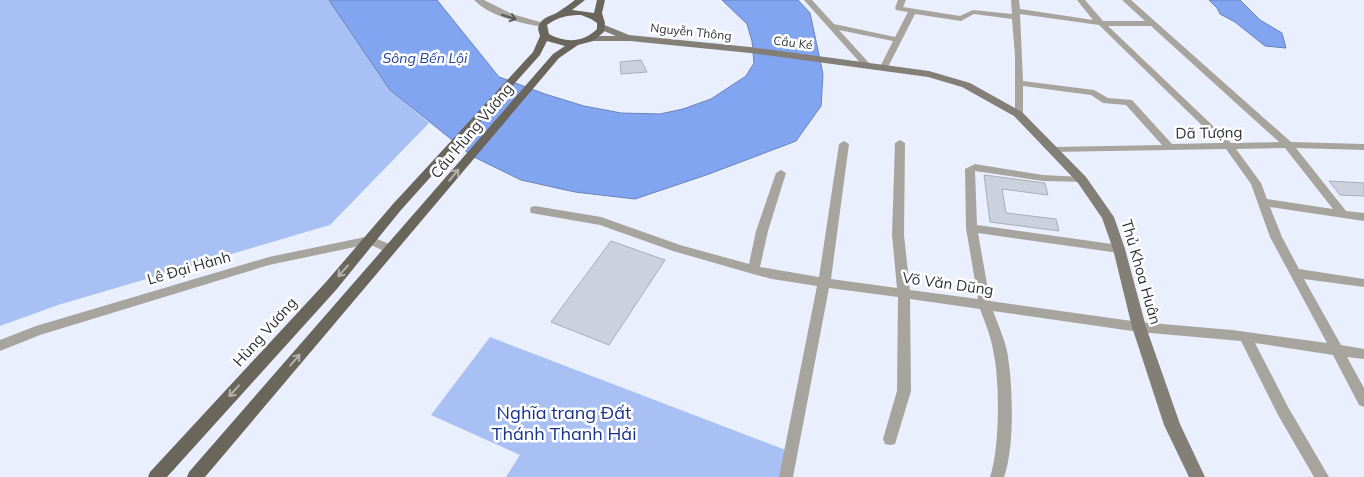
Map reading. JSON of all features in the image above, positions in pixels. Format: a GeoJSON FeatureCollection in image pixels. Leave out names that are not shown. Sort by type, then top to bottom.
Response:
{"type":"FeatureCollection","features":[{"type":"Feature","properties":{"kind":"main road"},"geometry":{"type":"LineString","coordinates":[[581,0],[543,24],[542,33],[557,42],[575,43],[590,39],[599,33],[601,23],[598,13],[601,0]]}},
{"type":"Feature","properties":{"kind":"main road"},"geometry":{"type":"LineString","coordinates":[[559,15],[582,13],[601,23]]}},
{"type":"Feature","properties":{"kind":"main road","name":"Nguyễn Thông"},"geometry":{"type":"LineString","coordinates":[[601,23],[630,38]]}},
{"type":"Feature","properties":{"kind":"main road","name":"Cầu Hùng Vương"},"geometry":{"type":"LineString","coordinates":[[397,207],[537,53],[545,36]]}},
{"type":"Feature","properties":{"kind":"main road","name":"Nguyễn Thông"},"geometry":{"type":"LineString","coordinates":[[590,39],[630,38],[750,50]]}},
{"type":"Feature","properties":{"kind":"main road","name":"Cầu Hùng Vương"},"geometry":{"type":"LineString","coordinates":[[390,249],[544,70],[563,50],[575,43]]}},
{"type":"Feature","properties":{"kind":"main road","name":"Cầu Ké"},"geometry":{"type":"LineString","coordinates":[[750,50],[834,61]]}},
{"type":"Feature","properties":{"kind":"main road","name":"Thủ Khoa Huân"},"geometry":{"type":"LineString","coordinates":[[834,61],[929,74],[966,84],[1018,114],[1055,150],[1082,180],[1104,209],[1119,249],[1139,327],[1172,425],[1197,477]]}},
{"type":"Feature","properties":{"kind":"main road","name":"Hùng Vương"},"geometry":{"type":"LineString","coordinates":[[156,477],[370,240],[397,207]]}},
{"type":"Feature","properties":{"kind":"main road"},"geometry":{"type":"LineString","coordinates":[[195,477],[390,249]]}},
{"type":"Feature","properties":{"kind":"street"},"geometry":{"type":"LineString","coordinates":[[478,0],[508,18],[543,24]]}},
{"type":"Feature","properties":{"kind":"street"},"geometry":{"type":"LineString","coordinates":[[808,0],[866,64]]}},
{"type":"Feature","properties":{"kind":"street"},"geometry":{"type":"LineString","coordinates":[[902,0],[899,8],[956,19],[965,18],[973,12],[1015,14],[1101,23],[1154,24]]}},
{"type":"Feature","properties":{"kind":"street"},"geometry":{"type":"LineString","coordinates":[[1015,0],[1018,114]]}},
{"type":"Feature","properties":{"kind":"street"},"geometry":{"type":"LineString","coordinates":[[1081,0],[1101,23],[1230,148],[1256,183],[1276,237],[1364,401]]}},
{"type":"Feature","properties":{"kind":"street"},"geometry":{"type":"LineString","coordinates":[[1126,0],[1288,145],[1342,214]]}},
{"type":"Feature","properties":{"kind":"street"},"geometry":{"type":"LineString","coordinates":[[884,67],[913,12]]}},
{"type":"Feature","properties":{"kind":"street"},"geometry":{"type":"LineString","coordinates":[[833,26],[898,40]]}},
{"type":"Feature","properties":{"kind":"street"},"geometry":{"type":"LineString","coordinates":[[1018,83],[1094,93],[1106,101],[1129,102],[1170,148]]}},
{"type":"Feature","properties":{"kind":"street"},"geometry":{"type":"LineString","coordinates":[[890,439],[904,391],[904,295],[899,241],[900,143]]}},
{"type":"Feature","properties":{"kind":"street"},"geometry":{"type":"LineString","coordinates":[[786,477],[824,283],[844,144]]}},
{"type":"Feature","properties":{"kind":"street","name":"Dã Tượng"},"geometry":{"type":"LineString","coordinates":[[1055,150],[1230,148],[1288,145],[1364,147]]}},
{"type":"Feature","properties":{"kind":"street"},"geometry":{"type":"LineString","coordinates":[[998,477],[1001,466],[1004,395],[1000,350],[985,305],[972,228],[971,167],[1043,178],[1082,180]]}},
{"type":"Feature","properties":{"kind":"street"},"geometry":{"type":"LineString","coordinates":[[753,270],[762,231],[780,173]]}},
{"type":"Feature","properties":{"kind":"street"},"geometry":{"type":"LineString","coordinates":[[1263,202],[1364,216]]}},
{"type":"Feature","properties":{"kind":"street","name":"Võ Văn Dũng"},"geometry":{"type":"LineString","coordinates":[[536,210],[601,221],[676,248],[753,270],[824,283],[1139,327],[1245,337],[1364,354]]}},
{"type":"Feature","properties":{"kind":"street"},"geometry":{"type":"LineString","coordinates":[[972,228],[1119,249]]}},
{"type":"Feature","properties":{"kind":"street"},"geometry":{"type":"LineString","coordinates":[[370,240],[390,249]]}},
{"type":"Feature","properties":{"kind":"street","name":"Lê Đại Hành"},"geometry":{"type":"LineString","coordinates":[[0,346],[36,331],[269,261],[370,240]]}},
{"type":"Feature","properties":{"kind":"street"},"geometry":{"type":"LineString","coordinates":[[1296,273],[1364,283]]}},
{"type":"Feature","properties":{"kind":"street"},"geometry":{"type":"LineString","coordinates":[[1245,337],[1283,411],[1322,477]]}},
{"type":"Feature","properties":{"kind":"green space"},"geometry":{"type":"Polygon","coordinates":[[[0,0],[329,0],[390,90],[429,123],[330,225],[58,305],[0,326],[0,0]]]}},
{"type":"Feature","properties":{"kind":"green space","name":"Nghĩa trang Đất Thánh Thanh Hải"},"geometry":{"type":"Polygon","coordinates":[[[490,337],[791,452],[784,477],[506,477],[520,455],[431,415],[490,337]]]}},
{"type":"Feature","properties":{"kind":"water","name":"Sông Bến Lội"},"geometry":{"type":"Polygon","coordinates":[[[329,0],[437,0],[499,77],[584,106],[621,113],[660,114],[683,109],[711,99],[746,76],[754,63],[752,41],[747,24],[722,0],[798,0],[810,13],[823,74],[821,106],[796,141],[709,174],[635,199],[575,192],[521,180],[472,156],[390,90],[329,0]]]}},
{"type":"Feature","properties":{"kind":"water"},"geometry":{"type":"Polygon","coordinates":[[[1209,0],[1240,0],[1260,20],[1282,33],[1286,48],[1265,46],[1235,22],[1220,14],[1209,0]]]}},
{"type":"Feature","properties":{"kind":"building"},"geometry":{"type":"Polygon","coordinates":[[[641,60],[647,72],[621,74],[620,62],[641,60]]]}},
{"type":"Feature","properties":{"kind":"building"},"geometry":{"type":"Polygon","coordinates":[[[984,175],[1045,183],[1048,195],[1002,189],[1006,213],[1056,219],[1059,231],[990,222],[984,175]]]}},
{"type":"Feature","properties":{"kind":"building"},"geometry":{"type":"Polygon","coordinates":[[[1329,181],[1364,183],[1364,196],[1340,195],[1329,181]]]}},
{"type":"Feature","properties":{"kind":"building"},"geometry":{"type":"Polygon","coordinates":[[[611,241],[665,260],[609,345],[551,322],[611,241]]]}}]}
